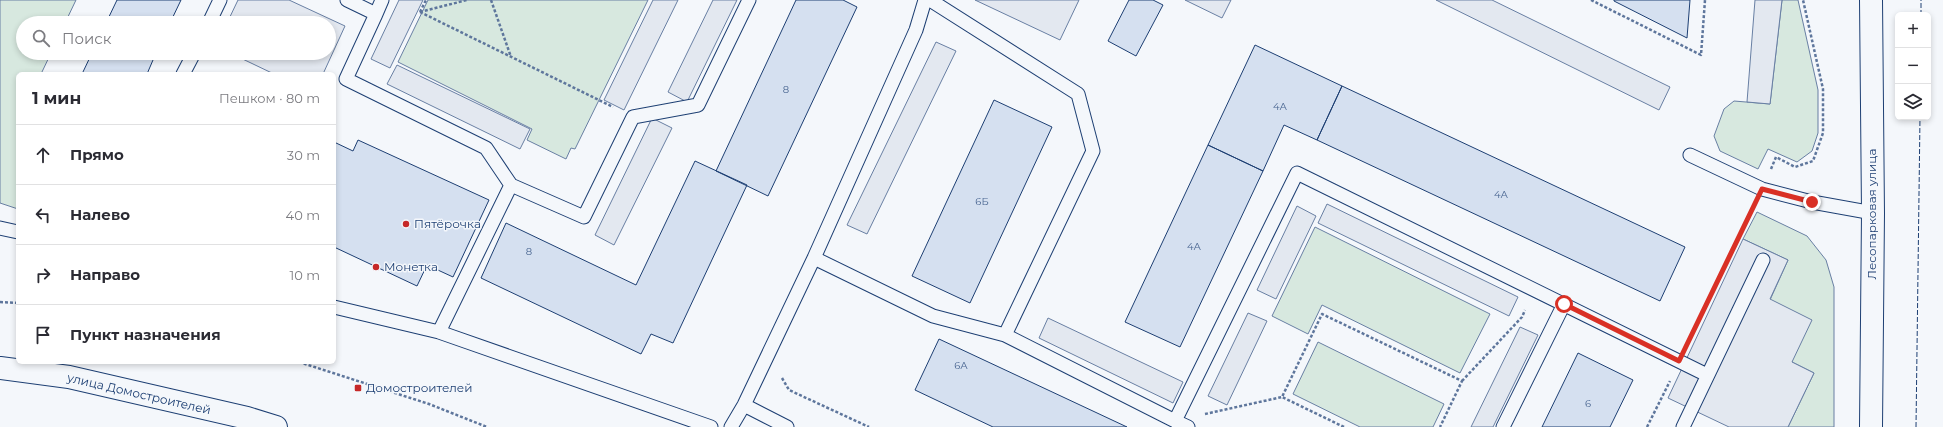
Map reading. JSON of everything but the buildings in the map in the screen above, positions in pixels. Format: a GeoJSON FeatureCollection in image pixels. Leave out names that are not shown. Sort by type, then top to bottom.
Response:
{"type":"FeatureCollection","features":[{"type":"Feature","properties":{"kind":"street","name":"Лесопарковая улица"},"geometry":{"type":"LineString","coordinates":[[1871,0],[1873,213],[1871,427]]}},
{"type":"Feature","properties":{"kind":"street","name":"улица Домостроителей"},"geometry":{"type":"LineString","coordinates":[[0,368],[69,377],[247,418],[276,427]]}},
{"type":"Feature","properties":{"kind":"lane"},"geometry":{"type":"LineString","coordinates":[[212,16],[220,0]]}},
{"type":"Feature","properties":{"kind":"lane"},"geometry":{"type":"LineString","coordinates":[[348,0],[376,14]]}},
{"type":"Feature","properties":{"kind":"lane"},"geometry":{"type":"LineString","coordinates":[[382,0],[346,79],[486,148],[512,185],[584,217],[633,117],[698,105],[749,0]]}},
{"type":"Feature","properties":{"kind":"lane"},"geometry":{"type":"LineString","coordinates":[[731,427],[744,405],[814,258],[916,30],[925,0]]}},
{"type":"Feature","properties":{"kind":"lane"},"geometry":{"type":"LineString","coordinates":[[930,0],[1078,94],[1093,151],[1005,335]]}},
{"type":"Feature","properties":{"kind":"lane"},"geometry":{"type":"LineString","coordinates":[[185,72],[191,60]]}},
{"type":"Feature","properties":{"kind":"lane"},"geometry":{"type":"LineString","coordinates":[[1690,155],[1762,189],[1812,202],[1873,213]]}},
{"type":"Feature","properties":{"kind":"lane"},"geometry":{"type":"LineString","coordinates":[[1175,421],[1297,173],[1707,375]]}},
{"type":"Feature","properties":{"kind":"lane"},"geometry":{"type":"LineString","coordinates":[[440,332],[512,185]]}},
{"type":"Feature","properties":{"kind":"lane"},"geometry":{"type":"LineString","coordinates":[[0,228],[16,232]]}},
{"type":"Feature","properties":{"kind":"lane"},"geometry":{"type":"LineString","coordinates":[[814,258],[933,316],[1005,335],[1188,427]]}},
{"type":"Feature","properties":{"kind":"lane"},"geometry":{"type":"LineString","coordinates":[[1683,427],[1763,260]]}},
{"type":"Feature","properties":{"kind":"lane"},"geometry":{"type":"LineString","coordinates":[[1503,427],[1564,304]]}},
{"type":"Feature","properties":{"kind":"lane"},"geometry":{"type":"LineString","coordinates":[[336,307],[440,332],[711,427]]}},
{"type":"Feature","properties":{"kind":"lane"},"geometry":{"type":"LineString","coordinates":[[744,405],[787,427]]}},
{"type":"Feature","properties":{"kind":"path"},"geometry":{"type":"LineString","coordinates":[[420,12],[426,0]]}},
{"type":"Feature","properties":{"kind":"path"},"geometry":{"type":"LineString","coordinates":[[420,12],[467,0]]}},
{"type":"Feature","properties":{"kind":"path"},"geometry":{"type":"LineString","coordinates":[[491,0],[511,57]]}},
{"type":"Feature","properties":{"kind":"path"},"geometry":{"type":"LineString","coordinates":[[1591,0],[1701,55],[1705,0]]}},
{"type":"Feature","properties":{"kind":"path"},"geometry":{"type":"LineString","coordinates":[[1648,427],[1776,157],[1795,167],[1813,161],[1823,133],[1823,88],[1803,0]]}},
{"type":"Feature","properties":{"kind":"path"},"geometry":{"type":"LineString","coordinates":[[420,12],[633,117]]}},
{"type":"Feature","properties":{"kind":"path"},"geometry":{"type":"LineString","coordinates":[[1440,427],[1462,382],[1522,317],[1535,290]]}},
{"type":"Feature","properties":{"kind":"path"},"geometry":{"type":"LineString","coordinates":[[0,302],[16,303]]}},
{"type":"Feature","properties":{"kind":"path"},"geometry":{"type":"LineString","coordinates":[[1282,397],[1322,314],[1462,382]]}},
{"type":"Feature","properties":{"kind":"path"},"geometry":{"type":"LineString","coordinates":[[767,356],[789,390],[869,427]]}},
{"type":"Feature","properties":{"kind":"path"},"geometry":{"type":"LineString","coordinates":[[305,364],[429,404],[487,427]]}},
{"type":"Feature","properties":{"kind":"path"},"geometry":{"type":"LineString","coordinates":[[1175,421],[1282,397],[1344,427]]}},
{"type":"Feature","properties":{"kind":"shaded area"},"geometry":{"type":"Polygon","coordinates":[[[0,0],[76,0],[68,16],[16,16],[16,60],[48,60],[42,72],[16,72],[16,208],[0,203],[0,0]]]}},
{"type":"Feature","properties":{"kind":"shaded area"},"geometry":{"type":"Polygon","coordinates":[[[238,0],[289,0],[323,16],[230,16],[238,0]]]}},
{"type":"Feature","properties":{"kind":"shaded area"},"geometry":{"type":"Polygon","coordinates":[[[399,0],[423,0],[390,68],[371,59],[399,0]]]}},
{"type":"Feature","properties":{"kind":"shaded area"},"geometry":{"type":"Polygon","coordinates":[[[428,0],[648,0],[575,149],[571,148],[566,159],[527,140],[532,129],[398,62],[428,0]]]}},
{"type":"Feature","properties":{"kind":"shaded area"},"geometry":{"type":"Polygon","coordinates":[[[653,0],[678,0],[624,110],[604,100],[653,0]]]}},
{"type":"Feature","properties":{"kind":"shaded area"},"geometry":{"type":"Polygon","coordinates":[[[713,0],[737,0],[687,102],[668,92],[713,0]]]}},
{"type":"Feature","properties":{"kind":"shaded area"},"geometry":{"type":"Polygon","coordinates":[[[975,0],[1079,0],[1060,40],[975,0]]]}},
{"type":"Feature","properties":{"kind":"shaded area"},"geometry":{"type":"Polygon","coordinates":[[[1185,0],[1231,0],[1222,18],[1185,0]]]}},
{"type":"Feature","properties":{"kind":"shaded area"},"geometry":{"type":"Polygon","coordinates":[[[1436,0],[1492,0],[1670,87],[1659,110],[1436,0]]]}},
{"type":"Feature","properties":{"kind":"shaded area"},"geometry":{"type":"Polygon","coordinates":[[[1755,0],[1782,0],[1770,104],[1747,102],[1755,0]]]}},
{"type":"Feature","properties":{"kind":"shaded area"},"geometry":{"type":"Polygon","coordinates":[[[1782,0],[1798,0],[1818,90],[1818,133],[1812,151],[1797,162],[1768,149],[1758,169],[1720,151],[1714,136],[1724,109],[1734,101],[1770,104],[1782,0]]]}},
{"type":"Feature","properties":{"kind":"shaded area"},"geometry":{"type":"Polygon","coordinates":[[[336,22],[345,26],[336,46],[336,22]]]}},
{"type":"Feature","properties":{"kind":"shaded area"},"geometry":{"type":"Polygon","coordinates":[[[936,42],[956,51],[867,234],[847,225],[936,42]]]}},
{"type":"Feature","properties":{"kind":"shaded area"},"geometry":{"type":"Polygon","coordinates":[[[245,60],[329,60],[324,72],[270,72],[245,60]]]}},
{"type":"Feature","properties":{"kind":"shaded area"},"geometry":{"type":"Polygon","coordinates":[[[397,65],[530,129],[520,149],[387,84],[397,65]]]}},
{"type":"Feature","properties":{"kind":"shaded area"},"geometry":{"type":"Polygon","coordinates":[[[652,118],[672,128],[614,245],[595,235],[652,118]]]}},
{"type":"Feature","properties":{"kind":"shaded area"},"geometry":{"type":"Polygon","coordinates":[[[1327,204],[1518,297],[1509,316],[1318,223],[1327,204]]]}},
{"type":"Feature","properties":{"kind":"shaded area"},"geometry":{"type":"Polygon","coordinates":[[[1297,206],[1316,216],[1276,299],[1257,290],[1297,206]]]}},
{"type":"Feature","properties":{"kind":"shaded area"},"geometry":{"type":"Polygon","coordinates":[[[1757,212],[1807,236],[1826,260],[1834,287],[1834,427],[1788,427],[1814,373],[1792,362],[1770,300],[1788,260],[1743,239],[1757,212]]]}},
{"type":"Feature","properties":{"kind":"shaded area"},"geometry":{"type":"Polygon","coordinates":[[[1315,227],[1490,314],[1460,373],[1322,305],[1308,334],[1272,316],[1315,227]]]}},
{"type":"Feature","properties":{"kind":"shaded area"},"geometry":{"type":"Polygon","coordinates":[[[1743,239],[1788,260],[1770,299],[1812,320],[1792,362],[1814,373],[1788,427],[1729,427],[1668,398],[1743,239]]]}},
{"type":"Feature","properties":{"kind":"shaded area"},"geometry":{"type":"Polygon","coordinates":[[[1248,313],[1267,321],[1227,405],[1208,396],[1248,313]]]}},
{"type":"Feature","properties":{"kind":"shaded area"},"geometry":{"type":"Polygon","coordinates":[[[1048,318],[1183,382],[1173,403],[1039,338],[1048,318]]]}},
{"type":"Feature","properties":{"kind":"shaded area"},"geometry":{"type":"Polygon","coordinates":[[[1520,327],[1538,335],[1493,427],[1471,427],[1520,327]]]}},
{"type":"Feature","properties":{"kind":"shaded area"},"geometry":{"type":"Polygon","coordinates":[[[1318,342],[1444,404],[1433,427],[1360,427],[1293,394],[1318,342]]]}},
{"type":"Feature","properties":{"kind":"fence"},"geometry":{"type":"LineString","coordinates":[[1921,0],[1921,12]]}},
{"type":"Feature","properties":{"kind":"fence"},"geometry":{"type":"LineString","coordinates":[[1916,427],[1920,120]]}},
{"type":"Feature","properties":{"kind":"place","name":"Пятёрочка"},"geometry":{"type":"Point","coordinates":[406,224]}},
{"type":"Feature","properties":{"kind":"place","name":"Монетка"},"geometry":{"type":"Point","coordinates":[376,267]}},
{"type":"Feature","properties":{"kind":"place","name":"Домостроителей"},"geometry":{"type":"Point","coordinates":[358,388]}},
{"type":"Feature","properties":{"kind":"route"},"geometry":{"type":"LineString","coordinates":[[1564,304],[1679,361],[1762,189],[1812,202]]}}]}
